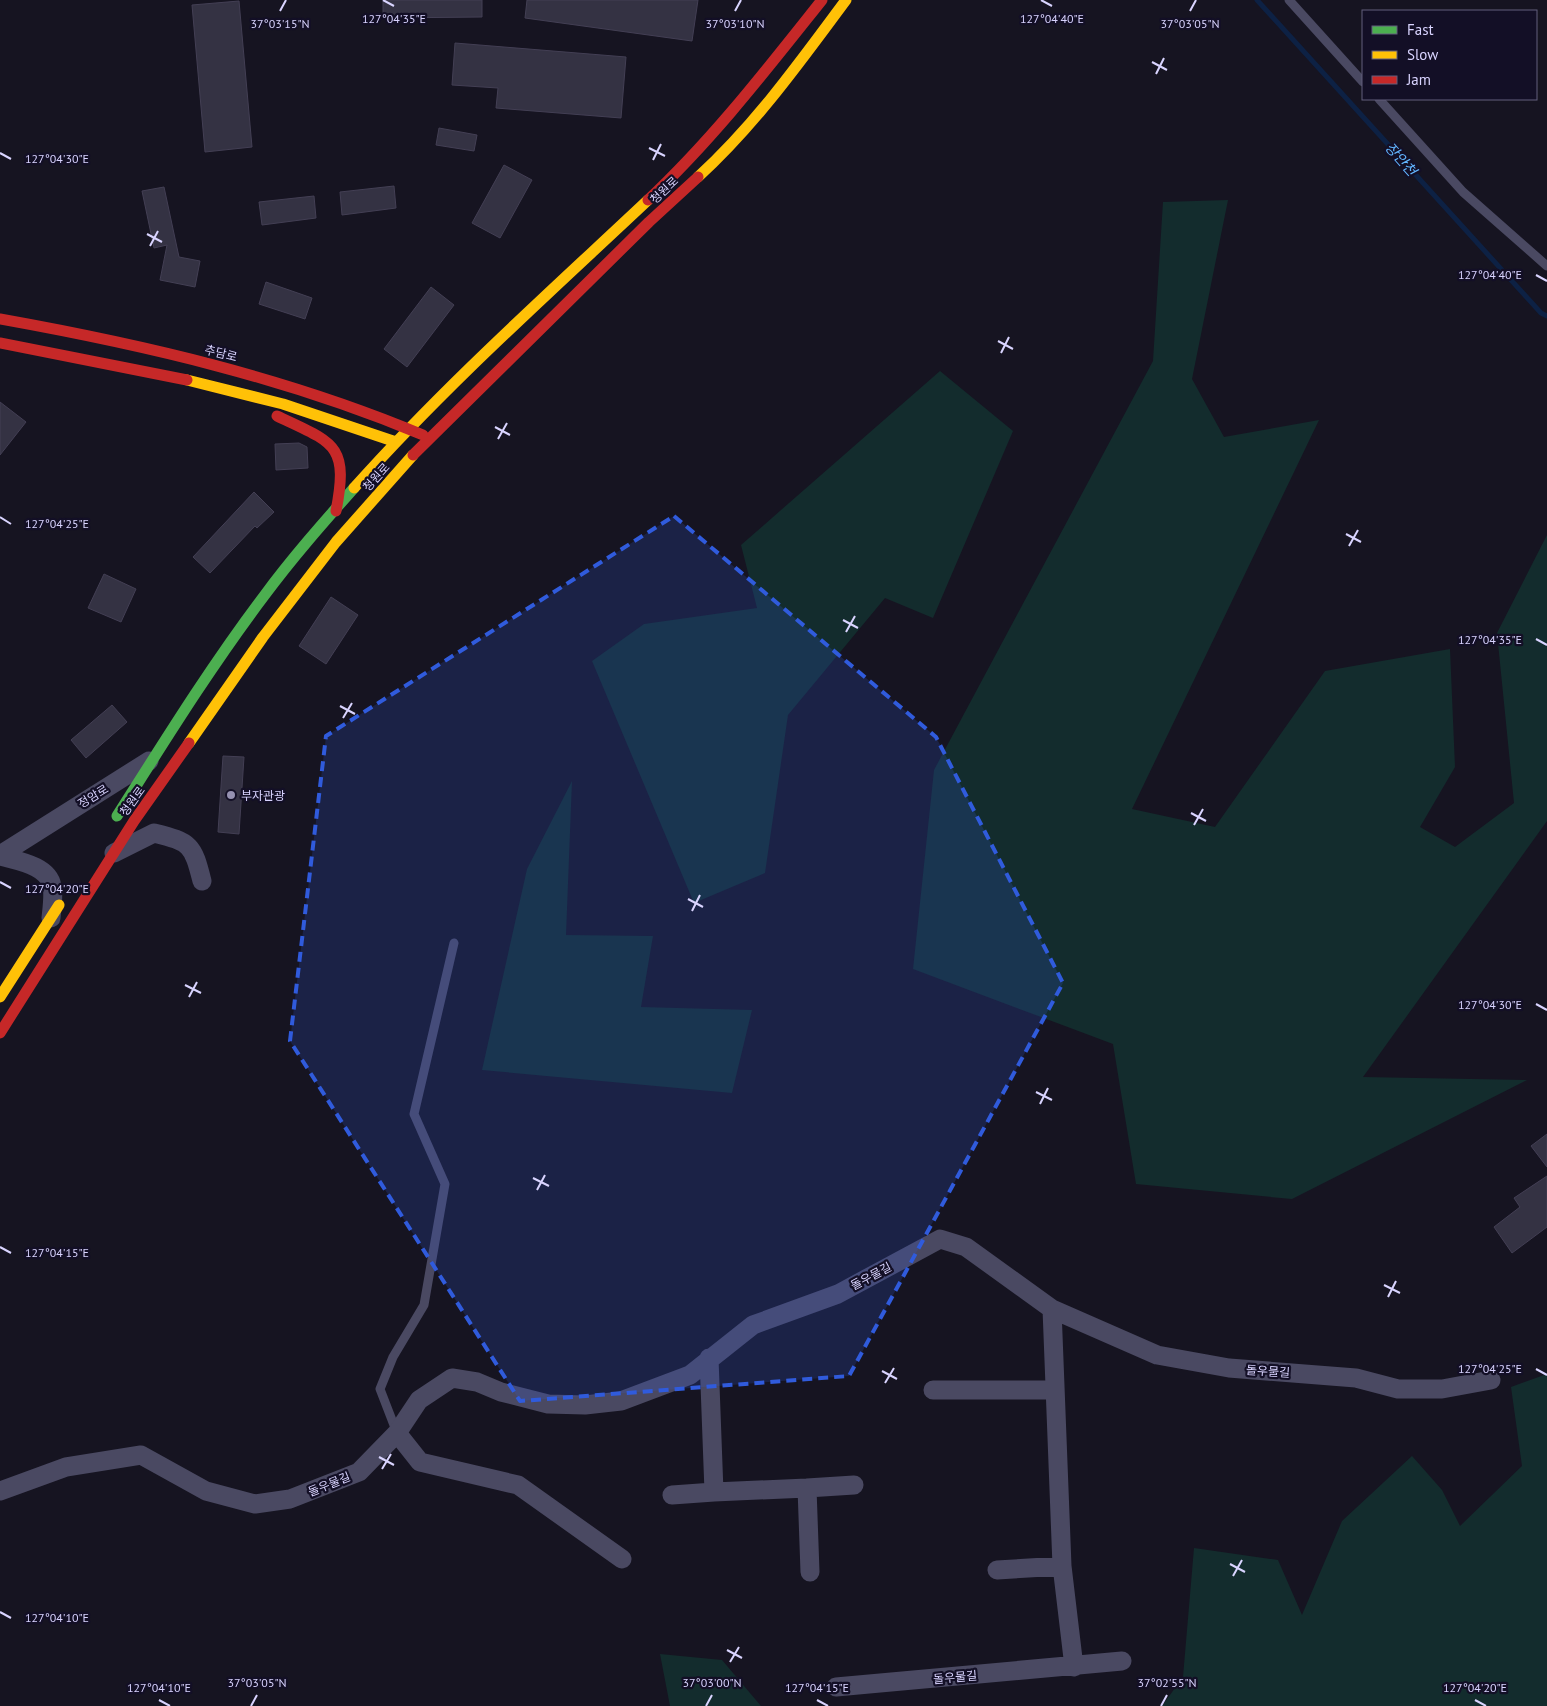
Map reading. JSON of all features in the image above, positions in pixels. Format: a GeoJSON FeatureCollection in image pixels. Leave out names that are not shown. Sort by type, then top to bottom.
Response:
{"type":"FeatureCollection","features":[{"type":"Feature","properties":{"kind":"main road","name":"청원로"},"geometry":{"type":"LineString","coordinates":[[110,826],[157,756],[196,692],[264,596],[307,542],[408,428],[452,384],[674,176],[730,115],[822,0]]}},
{"type":"Feature","properties":{"kind":"main road","name":"청원로"},"geometry":{"type":"LineString","coordinates":[[0,1033],[113,854],[263,637],[336,542],[428,438],[649,222],[721,156],[772,99],[846,0]]}},
{"type":"Feature","properties":{"kind":"main road","name":"추담로"},"geometry":{"type":"LineString","coordinates":[[0,319],[233,369],[336,401],[408,428],[428,438]]}},
{"type":"Feature","properties":{"kind":"main road"},"geometry":{"type":"LineString","coordinates":[[0,343],[216,386],[284,404],[417,450]]}},
{"type":"Feature","properties":{"kind":"main road"},"geometry":{"type":"LineString","coordinates":[[414,406],[452,384]]}},
{"type":"Feature","properties":{"kind":"main road"},"geometry":{"type":"LineString","coordinates":[[216,386],[326,440],[341,462],[341,480],[336,511]]}},
{"type":"Feature","properties":{"kind":"main road"},"geometry":{"type":"LineString","coordinates":[[336,401],[389,411]]}},
{"type":"Feature","properties":{"kind":"main road"},"geometry":{"type":"LineString","coordinates":[[0,997],[66,895]]}},
{"type":"Feature","properties":{"kind":"street","name":"정암로"},"geometry":{"type":"LineString","coordinates":[[0,856],[157,756],[189,744]]}},
{"type":"Feature","properties":{"kind":"street"},"geometry":{"type":"LineString","coordinates":[[113,854],[154,832],[179,839],[195,854],[202,882]]}},
{"type":"Feature","properties":{"kind":"street"},"geometry":{"type":"LineString","coordinates":[[0,856],[28,864],[44,872],[52,886],[51,918]]}},
{"type":"Feature","properties":{"kind":"street","name":"돌우물길"},"geometry":{"type":"LineString","coordinates":[[0,1491],[66,1467],[141,1455],[206,1491],[255,1504],[290,1499],[359,1472],[398,1433],[419,1400],[452,1378],[477,1382],[501,1392],[548,1404],[585,1405],[621,1401],[690,1375],[709,1358],[753,1325],[838,1294],[940,1239],[966,1247],[1052,1310],[1157,1355],[1229,1368],[1356,1378],[1398,1388],[1442,1389],[1491,1380]]}},
{"type":"Feature","properties":{"kind":"street"},"geometry":{"type":"LineString","coordinates":[[1052,1310],[1062,1566],[1074,1667]]}},
{"type":"Feature","properties":{"kind":"street"},"geometry":{"type":"LineString","coordinates":[[709,1358],[714,1492]]}},
{"type":"Feature","properties":{"kind":"street"},"geometry":{"type":"LineString","coordinates":[[934,1390],[1054,1390]]}},
{"type":"Feature","properties":{"kind":"street"},"geometry":{"type":"LineString","coordinates":[[398,1433],[420,1462],[518,1485],[622,1558]]}},
{"type":"Feature","properties":{"kind":"street"},"geometry":{"type":"LineString","coordinates":[[672,1495],[854,1485]]}},
{"type":"Feature","properties":{"kind":"street"},"geometry":{"type":"LineString","coordinates":[[807,1488],[810,1572]]}},
{"type":"Feature","properties":{"kind":"street"},"geometry":{"type":"LineString","coordinates":[[997,1570],[1062,1566]]}},
{"type":"Feature","properties":{"kind":"street","name":"돌우물길"},"geometry":{"type":"LineString","coordinates":[[836,1687],[1122,1662]]}},
{"type":"Feature","properties":{"kind":"lane"},"geometry":{"type":"LineString","coordinates":[[1289,0],[1362,81]]}},
{"type":"Feature","properties":{"kind":"lane"},"geometry":{"type":"LineString","coordinates":[[1380,100],[1463,192],[1547,266]]}},
{"type":"Feature","properties":{"kind":"lane"},"geometry":{"type":"LineString","coordinates":[[398,1433],[380,1389],[393,1357],[424,1305],[445,1184],[414,1114],[454,943]]}},
{"type":"Feature","properties":{"kind":"highlighted area"},"geometry":{"type":"Polygon","coordinates":[[[674,516],[936,737],[1063,983],[849,1376],[520,1401],[290,1041],[326,736],[674,516]]]}},
{"type":"Feature","properties":{"kind":"green space"},"geometry":{"type":"Polygon","coordinates":[[[1228,200],[1192,379],[1224,437],[1319,420],[1132,809],[1215,827],[1325,671],[1450,649],[1455,767],[1420,827],[1455,847],[1514,803],[1497,633],[1547,535],[1547,821],[1363,1077],[1527,1080],[1292,1199],[1136,1184],[1113,1044],[913,969],[934,770],[1153,361],[1163,202],[1228,200]]]}},
{"type":"Feature","properties":{"kind":"green space"},"geometry":{"type":"Polygon","coordinates":[[[940,371],[1013,431],[933,618],[885,598],[788,715],[765,873],[694,903],[592,661],[644,624],[757,608],[741,545],[940,371]]]}},
{"type":"Feature","properties":{"kind":"green space"},"geometry":{"type":"Polygon","coordinates":[[[572,781],[566,935],[653,936],[641,1007],[752,1010],[732,1093],[482,1070],[527,869],[572,781]]]}},
{"type":"Feature","properties":{"kind":"green space"},"geometry":{"type":"Polygon","coordinates":[[[1547,1374],[1547,1706],[1162,1706],[1183,1677],[1194,1548],[1278,1560],[1302,1615],[1342,1521],[1412,1456],[1442,1490],[1460,1526],[1522,1466],[1511,1387],[1547,1374]]]}},
{"type":"Feature","properties":{"kind":"green space"},"geometry":{"type":"Polygon","coordinates":[[[660,1654],[722,1660],[761,1706],[670,1706],[660,1654]]]}},
{"type":"Feature","properties":{"kind":"building"},"geometry":{"type":"Polygon","coordinates":[[[383,0],[482,0],[482,17],[383,18],[383,0]]]}},
{"type":"Feature","properties":{"kind":"building"},"geometry":{"type":"Polygon","coordinates":[[[527,0],[698,0],[692,41],[525,18],[527,0]]]}},
{"type":"Feature","properties":{"kind":"building"},"geometry":{"type":"Polygon","coordinates":[[[239,1],[252,147],[205,152],[192,5],[239,1]]]}},
{"type":"Feature","properties":{"kind":"building"},"geometry":{"type":"Polygon","coordinates":[[[455,43],[626,57],[621,118],[496,108],[498,88],[452,85],[455,43]]]}},
{"type":"Feature","properties":{"kind":"building"},"geometry":{"type":"Polygon","coordinates":[[[439,128],[477,135],[474,151],[436,145],[439,128]]]}},
{"type":"Feature","properties":{"kind":"building"},"geometry":{"type":"Polygon","coordinates":[[[504,165],[532,180],[500,238],[472,223],[504,165]]]}},
{"type":"Feature","properties":{"kind":"building"},"geometry":{"type":"Polygon","coordinates":[[[394,186],[396,208],[342,215],[340,192],[394,186]]]}},
{"type":"Feature","properties":{"kind":"building"},"geometry":{"type":"Polygon","coordinates":[[[164,187],[179,257],[200,261],[195,287],[160,280],[167,245],[154,248],[142,191],[164,187]]]}},
{"type":"Feature","properties":{"kind":"building"},"geometry":{"type":"Polygon","coordinates":[[[314,196],[316,218],[262,225],[259,202],[314,196]]]}},
{"type":"Feature","properties":{"kind":"building"},"geometry":{"type":"Polygon","coordinates":[[[266,282],[312,298],[305,319],[259,304],[266,282]]]}},
{"type":"Feature","properties":{"kind":"building"},"geometry":{"type":"Polygon","coordinates":[[[431,287],[454,305],[407,367],[384,349],[431,287]]]}},
{"type":"Feature","properties":{"kind":"building"},"geometry":{"type":"Polygon","coordinates":[[[0,402],[26,422],[0,455],[0,402]]]}},
{"type":"Feature","properties":{"kind":"building"},"geometry":{"type":"Polygon","coordinates":[[[299,443],[307,447],[308,468],[276,470],[275,444],[299,443]]]}},
{"type":"Feature","properties":{"kind":"building"},"geometry":{"type":"Polygon","coordinates":[[[254,492],[274,512],[257,528],[255,526],[210,573],[193,557],[254,492]]]}},
{"type":"Feature","properties":{"kind":"building"},"geometry":{"type":"Polygon","coordinates":[[[104,574],[136,589],[121,622],[88,608],[104,574]]]}},
{"type":"Feature","properties":{"kind":"building"},"geometry":{"type":"Polygon","coordinates":[[[331,597],[358,615],[326,664],[299,646],[331,597]]]}},
{"type":"Feature","properties":{"kind":"building"},"geometry":{"type":"Polygon","coordinates":[[[112,705],[127,722],[86,758],[71,740],[112,705]]]}},
{"type":"Feature","properties":{"kind":"building","name":"부자관광"},"geometry":{"type":"Polygon","coordinates":[[[223,756],[244,757],[239,834],[218,832],[223,756]]]}},
{"type":"Feature","properties":{"kind":"building"},"geometry":{"type":"Polygon","coordinates":[[[1547,1134],[1547,1167],[1531,1146],[1547,1134]]]}},
{"type":"Feature","properties":{"kind":"building"},"geometry":{"type":"Polygon","coordinates":[[[1547,1176],[1547,1227],[1512,1253],[1494,1227],[1520,1207],[1514,1198],[1547,1176]]]}},
{"type":"Feature","properties":{"kind":"waterway","name":"장안천"},"geometry":{"type":"LineString","coordinates":[[1257,0],[1541,313],[1547,316]]}},
{"type":"Feature","properties":{"kind":"traffic: fast"},"geometry":{"type":"LineString","coordinates":[[117,816],[188,704],[244,623],[297,554],[354,488]]}},
{"type":"Feature","properties":{"kind":"traffic: slow"},"geometry":{"type":"LineString","coordinates":[[698,177],[758,114],[794,70],[846,0]]}},
{"type":"Feature","properties":{"kind":"traffic: slow"},"geometry":{"type":"LineString","coordinates":[[354,488],[461,376],[648,200]]}},
{"type":"Feature","properties":{"kind":"traffic: slow"},"geometry":{"type":"LineString","coordinates":[[187,380],[283,404],[396,442]]}},
{"type":"Feature","properties":{"kind":"traffic: slow"},"geometry":{"type":"LineString","coordinates":[[189,743],[263,637],[336,542],[413,455]]}},
{"type":"Feature","properties":{"kind":"traffic: slow"},"geometry":{"type":"LineString","coordinates":[[0,997],[59,905]]}},
{"type":"Feature","properties":{"kind":"traffic: jam"},"geometry":{"type":"LineString","coordinates":[[648,200],[717,128],[760,78],[822,0]]}},
{"type":"Feature","properties":{"kind":"traffic: jam"},"geometry":{"type":"LineString","coordinates":[[413,455],[649,222],[698,177]]}},
{"type":"Feature","properties":{"kind":"traffic: jam"},"geometry":{"type":"LineString","coordinates":[[0,319],[108,340],[215,365],[320,396],[423,435]]}},
{"type":"Feature","properties":{"kind":"traffic: jam"},"geometry":{"type":"LineString","coordinates":[[0,343],[187,380]]}},
{"type":"Feature","properties":{"kind":"traffic: jam"},"geometry":{"type":"LineString","coordinates":[[277,416],[312,433],[333,448],[338,459],[340,472],[340,489],[336,511]]}},
{"type":"Feature","properties":{"kind":"traffic: jam"},"geometry":{"type":"LineString","coordinates":[[0,1033],[134,821],[189,743]]}},
{"type":"Feature","properties":{"kind":"place","name":"부자관광"},"geometry":{"type":"Point","coordinates":[231,795]}}]}
